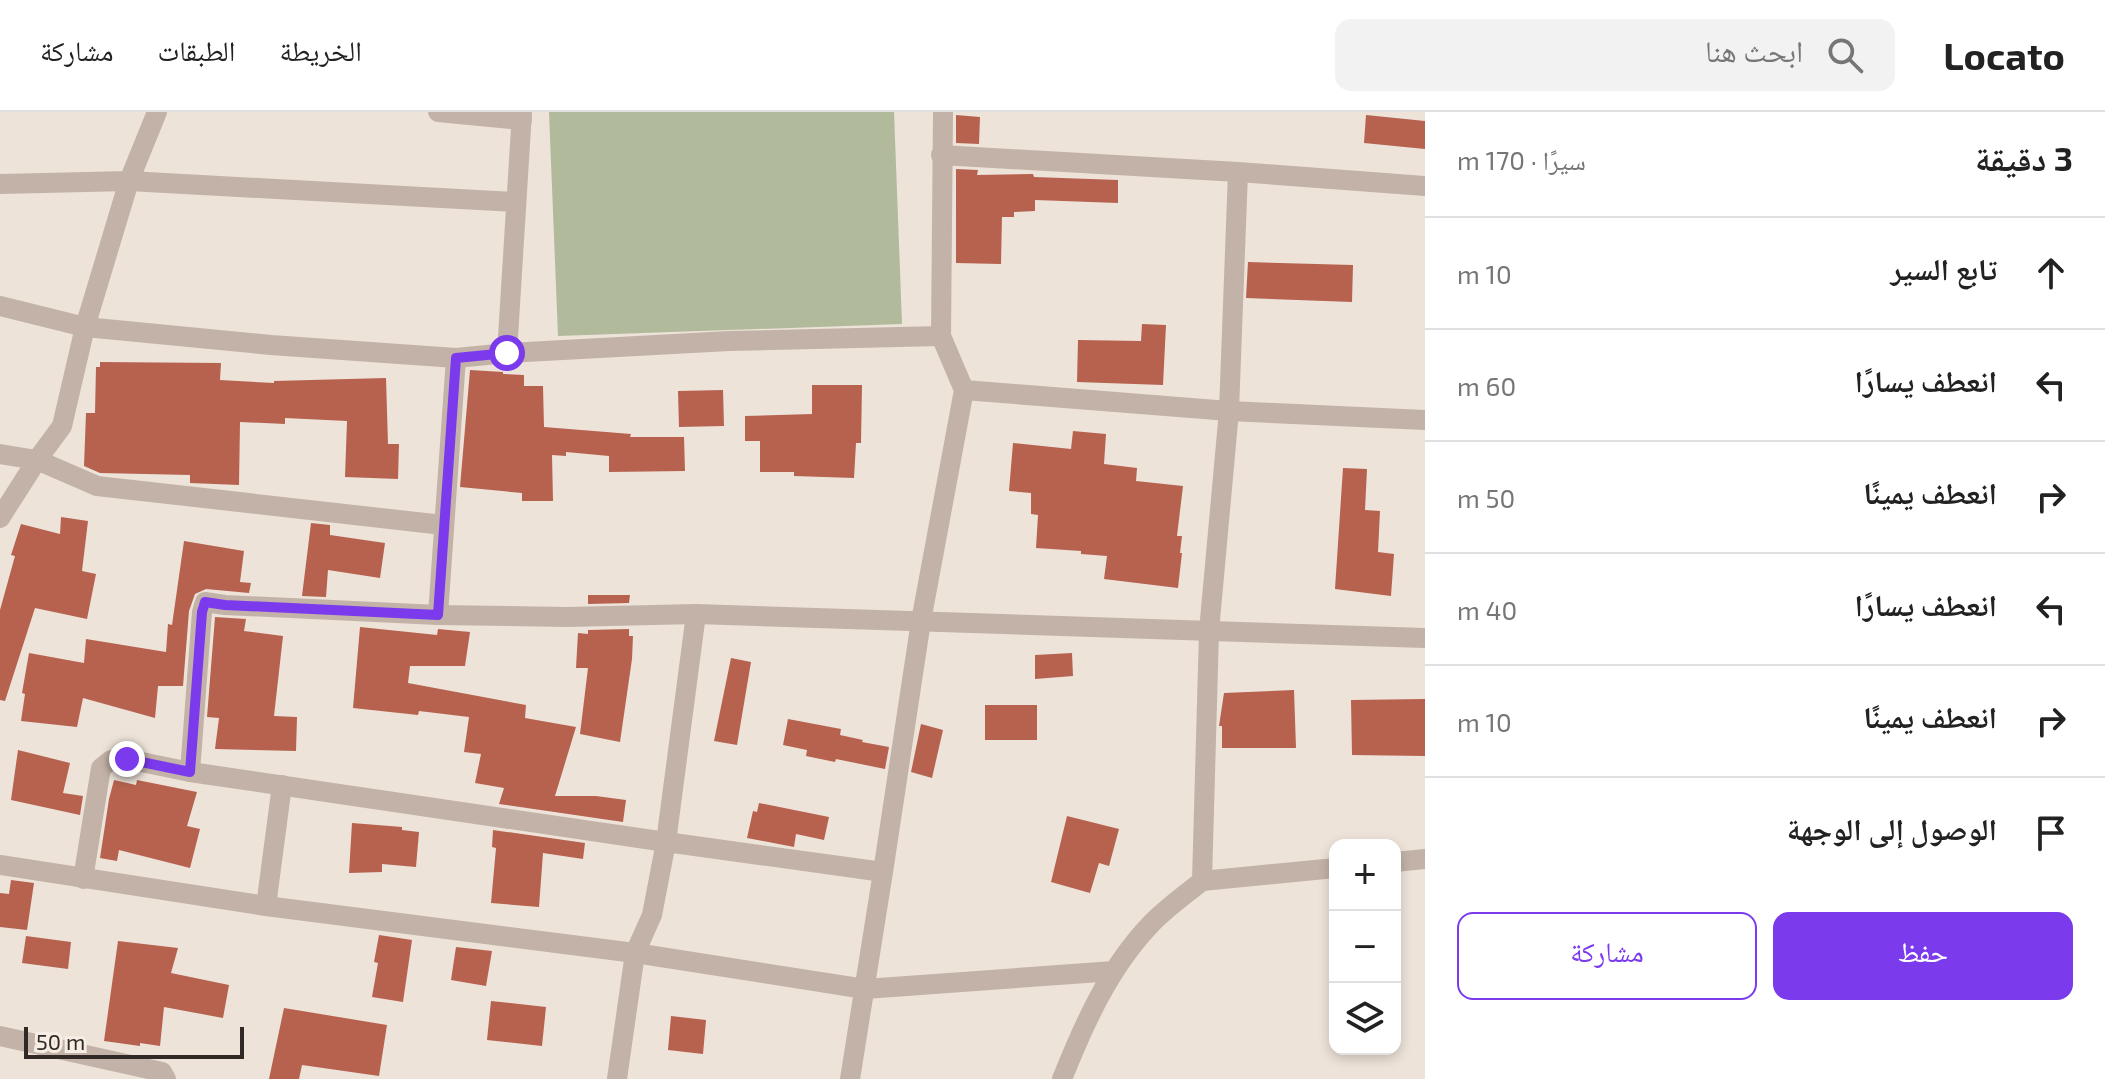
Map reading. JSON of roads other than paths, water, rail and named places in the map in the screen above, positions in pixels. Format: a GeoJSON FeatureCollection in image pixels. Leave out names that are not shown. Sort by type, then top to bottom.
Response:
{"type":"FeatureCollection","features":[{"type":"Feature","properties":{"kind":"street"},"geometry":{"type":"LineString","coordinates":[[0,518],[62,426],[85,327],[129,181],[157,112]]}},
{"type":"Feature","properties":{"kind":"street"},"geometry":{"type":"LineString","coordinates":[[438,112],[522,116],[507,353]]}},
{"type":"Feature","properties":{"kind":"street"},"geometry":{"type":"LineString","coordinates":[[850,1079],[921,621],[964,390],[941,336],[943,112]]}},
{"type":"Feature","properties":{"kind":"street"},"geometry":{"type":"LineString","coordinates":[[941,155],[1425,186]]}},
{"type":"Feature","properties":{"kind":"street"},"geometry":{"type":"LineString","coordinates":[[1202,881],[1209,631],[1229,411],[1238,172]]}},
{"type":"Feature","properties":{"kind":"street"},"geometry":{"type":"LineString","coordinates":[[0,184],[129,181],[516,202]]}},
{"type":"Feature","properties":{"kind":"street"},"geometry":{"type":"LineString","coordinates":[[0,306],[85,327],[271,345],[456,358],[729,341],[941,336]]}},
{"type":"Feature","properties":{"kind":"street"},"geometry":{"type":"LineString","coordinates":[[438,615],[456,358]]}},
{"type":"Feature","properties":{"kind":"street"},"geometry":{"type":"LineString","coordinates":[[964,390],[1229,411],[1425,420]]}},
{"type":"Feature","properties":{"kind":"street"},"geometry":{"type":"LineString","coordinates":[[0,454],[37,460],[97,486],[443,525]]}},
{"type":"Feature","properties":{"kind":"street"},"geometry":{"type":"LineString","coordinates":[[190,772],[205,602],[438,615],[567,617],[696,614],[1425,638]]}},
{"type":"Feature","properties":{"kind":"street"},"geometry":{"type":"LineString","coordinates":[[617,1079],[635,953],[652,915],[666,842],[696,614]]}},
{"type":"Feature","properties":{"kind":"street"},"geometry":{"type":"LineString","coordinates":[[83,879],[101,768],[111,760],[127,759],[190,772],[883,872]]}},
{"type":"Feature","properties":{"kind":"street"},"geometry":{"type":"LineString","coordinates":[[266,906],[282,785]]}},
{"type":"Feature","properties":{"kind":"street"},"geometry":{"type":"LineString","coordinates":[[1401,861],[1425,859]]}},
{"type":"Feature","properties":{"kind":"street"},"geometry":{"type":"LineString","coordinates":[[0,865],[266,906],[635,953],[865,989],[1114,971]]}},
{"type":"Feature","properties":{"kind":"street"},"geometry":{"type":"LineString","coordinates":[[1062,1079],[1083,1027],[1114,971],[1150,925],[1202,881],[1329,869]]}},
{"type":"Feature","properties":{"kind":"street"},"geometry":{"type":"LineString","coordinates":[[0,1036],[162,1072],[166,1079]]}}]}
